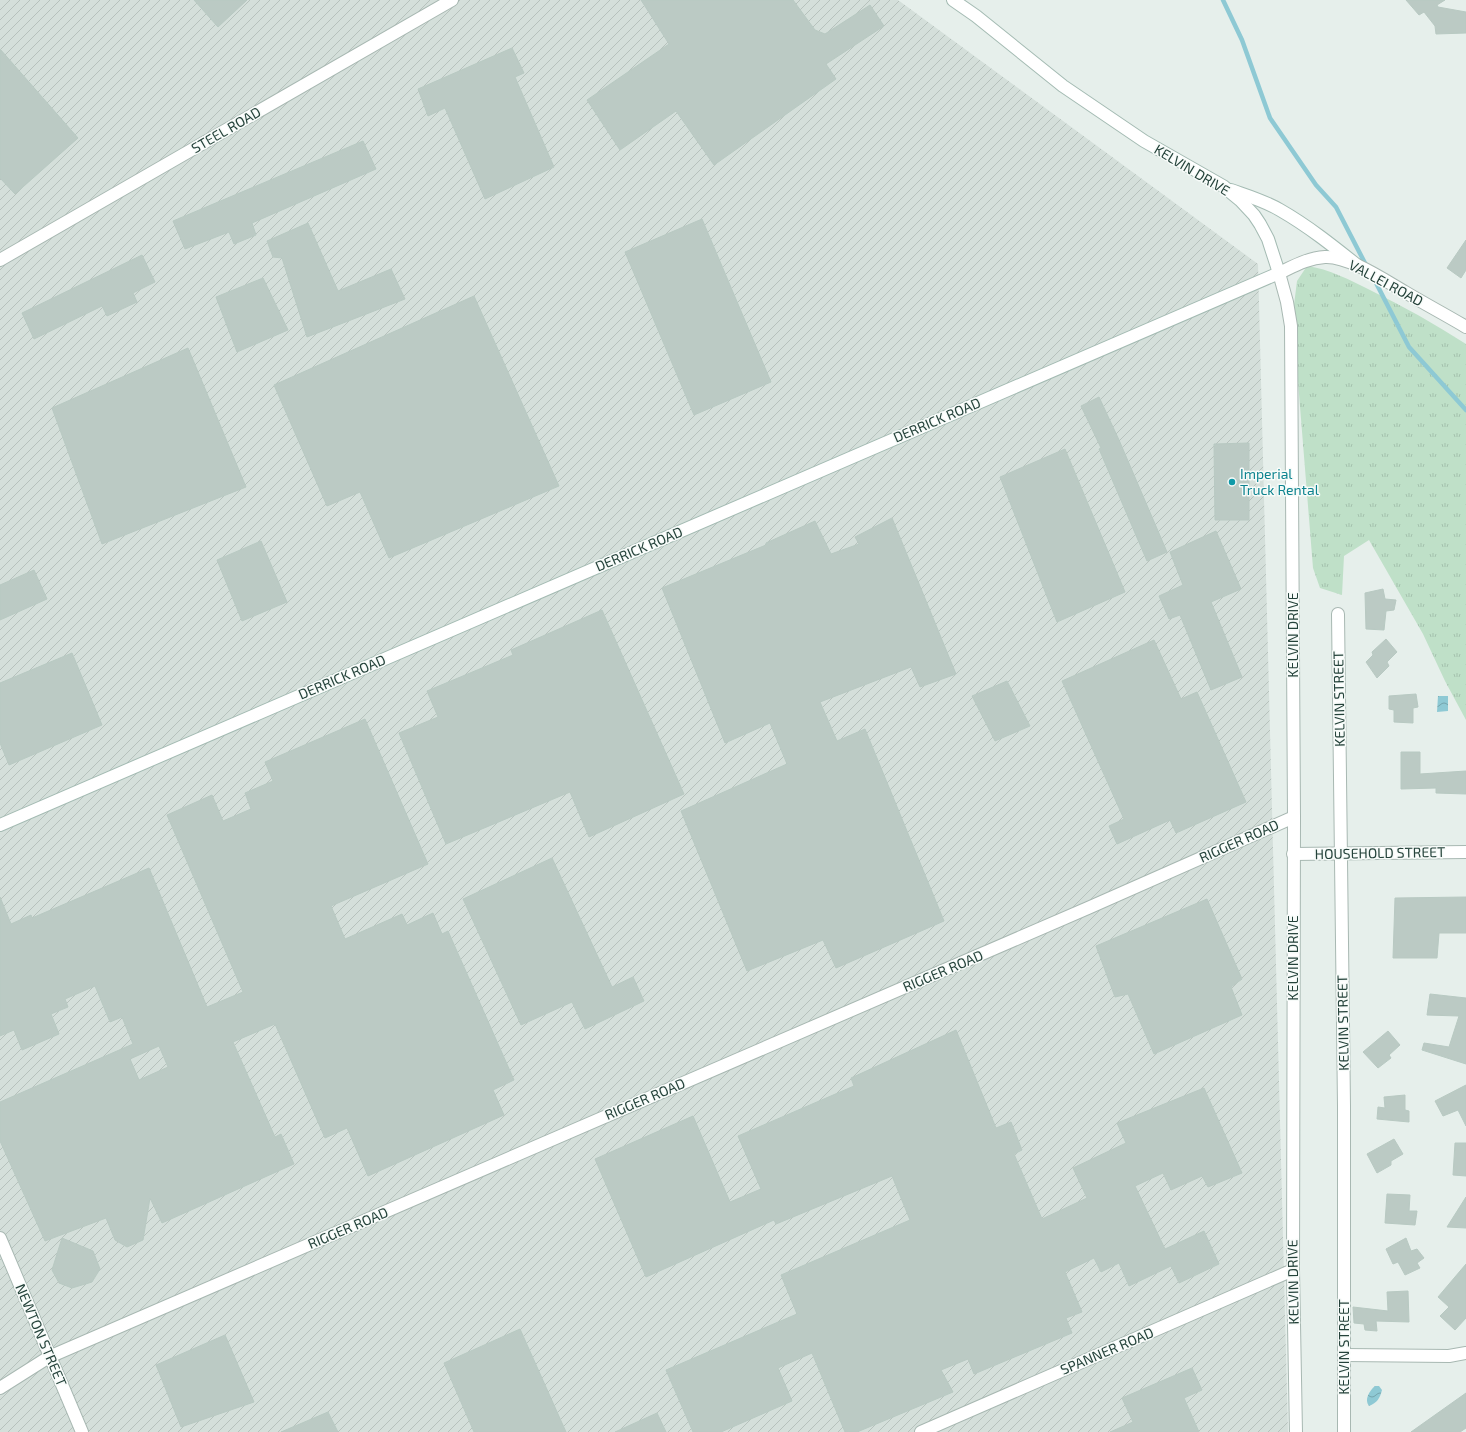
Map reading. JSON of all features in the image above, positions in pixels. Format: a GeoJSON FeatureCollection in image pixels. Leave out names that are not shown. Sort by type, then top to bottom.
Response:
{"type":"FeatureCollection","features":[{"type":"Feature","properties":{"kind":"street","name":"STEEL ROAD"},"geometry":{"type":"LineString","coordinates":[[0,260],[452,0]]}},
{"type":"Feature","properties":{"kind":"street","name":"KELVIN DRIVE"},"geometry":{"type":"LineString","coordinates":[[953,0],[976,16],[1063,86],[1144,141],[1223,186],[1240,200],[1257,219],[1268,239],[1287,302],[1290,326],[1294,817],[1293,1270],[1296,1432]]}},
{"type":"Feature","properties":{"kind":"street"},"geometry":{"type":"LineString","coordinates":[[1223,186],[1279,209],[1308,228],[1358,266]]}},
{"type":"Feature","properties":{"kind":"street","name":"VALLEI ROAD"},"geometry":{"type":"LineString","coordinates":[[1279,273],[1301,262],[1314,258],[1326,257],[1358,266],[1466,327]]}},
{"type":"Feature","properties":{"kind":"street","name":"DERRICK ROAD"},"geometry":{"type":"LineString","coordinates":[[0,825],[1279,273]]}},
{"type":"Feature","properties":{"kind":"street","name":"KELVIN STREET"},"geometry":{"type":"LineString","coordinates":[[1338,614],[1342,854],[1345,1355],[1344,1432]]}},
{"type":"Feature","properties":{"kind":"street","name":"RIGGER ROAD"},"geometry":{"type":"LineString","coordinates":[[0,1388],[50,1357],[1081,911],[1294,817]]}},
{"type":"Feature","properties":{"kind":"street","name":"HOUSEHOLD STREET"},"geometry":{"type":"LineString","coordinates":[[1293,854],[1466,852]]}},
{"type":"Feature","properties":{"kind":"street","name":"NEWTON STREET"},"geometry":{"type":"LineString","coordinates":[[0,1238],[82,1432]]}},
{"type":"Feature","properties":{"kind":"street","name":"SPANNER ROAD"},"geometry":{"type":"LineString","coordinates":[[921,1432],[1293,1270]]}},
{"type":"Feature","properties":{"kind":"street"},"geometry":{"type":"LineString","coordinates":[[1345,1355],[1449,1356],[1466,1353]]}},
{"type":"Feature","properties":{"kind":"shaded area"},"geometry":{"type":"Polygon","coordinates":[[[0,0],[898,0],[1258,264],[1288,1432],[0,1432],[0,0]]]}},
{"type":"Feature","properties":{"kind":"green space"},"geometry":{"type":"Polygon","coordinates":[[[1307,266],[1331,272],[1355,282],[1395,302],[1443,329],[1466,344],[1466,720],[1445,681],[1423,634],[1369,540],[1344,556],[1342,595],[1320,588],[1313,568],[1294,332],[1294,305],[1297,281],[1307,266]]]}},
{"type":"Feature","properties":{"kind":"water"},"geometry":{"type":"Polygon","coordinates":[[[1438,696],[1448,696],[1448,711],[1437,712],[1438,696]]]}},
{"type":"Feature","properties":{"kind":"water"},"geometry":{"type":"Polygon","coordinates":[[[1375,1386],[1379,1386],[1382,1390],[1376,1402],[1369,1406],[1367,1398],[1375,1386]]]}},
{"type":"Feature","properties":{"kind":"building"},"geometry":{"type":"Polygon","coordinates":[[[194,0],[247,0],[218,27],[194,0]]]}},
{"type":"Feature","properties":{"kind":"building"},"geometry":{"type":"Polygon","coordinates":[[[641,0],[793,0],[815,30],[825,34],[870,5],[884,26],[826,64],[836,79],[714,165],[676,111],[620,150],[587,100],[669,44],[641,0]]]}},
{"type":"Feature","properties":{"kind":"building"},"geometry":{"type":"Polygon","coordinates":[[[1406,0],[1445,0],[1437,5],[1438,7],[1466,12],[1466,33],[1436,34],[1435,26],[1424,12],[1419,15],[1406,0]]]}},
{"type":"Feature","properties":{"kind":"building"},"geometry":{"type":"Polygon","coordinates":[[[512,48],[524,73],[515,77],[554,167],[485,199],[445,108],[428,116],[418,89],[512,48]]]}},
{"type":"Feature","properties":{"kind":"building"},"geometry":{"type":"Polygon","coordinates":[[[0,49],[78,138],[15,194],[0,178],[0,49]]]}},
{"type":"Feature","properties":{"kind":"building"},"geometry":{"type":"Polygon","coordinates":[[[363,141],[376,169],[252,223],[256,235],[234,244],[229,232],[185,249],[173,221],[363,141]]]}},
{"type":"Feature","properties":{"kind":"building"},"geometry":{"type":"Polygon","coordinates":[[[702,219],[771,382],[694,415],[625,252],[702,219]]]}},
{"type":"Feature","properties":{"kind":"building"},"geometry":{"type":"Polygon","coordinates":[[[308,223],[338,291],[391,269],[405,299],[307,337],[282,258],[273,257],[267,241],[308,223]]]}},
{"type":"Feature","properties":{"kind":"building"},"geometry":{"type":"Polygon","coordinates":[[[1466,240],[1466,270],[1461,278],[1447,268],[1466,240]]]}},
{"type":"Feature","properties":{"kind":"building"},"geometry":{"type":"Polygon","coordinates":[[[142,255],[155,282],[133,293],[137,302],[107,316],[102,306],[34,339],[22,313],[142,255]]]}},
{"type":"Feature","properties":{"kind":"building"},"geometry":{"type":"Polygon","coordinates":[[[263,278],[288,330],[237,352],[216,297],[263,278]]]}},
{"type":"Feature","properties":{"kind":"building"},"geometry":{"type":"Polygon","coordinates":[[[474,296],[559,486],[389,558],[360,492],[327,506],[274,385],[474,296]]]}},
{"type":"Feature","properties":{"kind":"building"},"geometry":{"type":"Polygon","coordinates":[[[188,348],[246,487],[102,544],[52,408],[188,348]]]}},
{"type":"Feature","properties":{"kind":"building"},"geometry":{"type":"Polygon","coordinates":[[[1099,397],[1167,552],[1147,561],[1099,449],[1101,448],[1081,406],[1099,397]]]}},
{"type":"Feature","properties":{"kind":"building","name":"Imperial Truck Rental"},"geometry":{"type":"Polygon","coordinates":[[[1249,443],[1249,520],[1215,520],[1214,444],[1249,443]]]}},
{"type":"Feature","properties":{"kind":"building"},"geometry":{"type":"Polygon","coordinates":[[[1065,449],[1125,592],[1057,622],[1000,477],[1065,449]]]}},
{"type":"Feature","properties":{"kind":"building"},"geometry":{"type":"Polygon","coordinates":[[[892,518],[956,674],[920,687],[911,667],[820,702],[837,741],[865,729],[944,921],[836,968],[823,940],[747,971],[681,811],[787,764],[770,723],[725,743],[662,588],[766,545],[766,543],[815,521],[831,554],[859,544],[855,537],[892,518]]]}},
{"type":"Feature","properties":{"kind":"building"},"geometry":{"type":"Polygon","coordinates":[[[1216,531],[1241,589],[1211,602],[1242,677],[1211,690],[1180,615],[1169,619],[1159,596],[1183,585],[1170,552],[1216,531]]]}},
{"type":"Feature","properties":{"kind":"building"},"geometry":{"type":"Polygon","coordinates":[[[261,541],[287,602],[242,621],[217,560],[261,541]]]}},
{"type":"Feature","properties":{"kind":"building"},"geometry":{"type":"Polygon","coordinates":[[[34,570],[47,599],[0,620],[0,585],[34,570]]]}},
{"type":"Feature","properties":{"kind":"building"},"geometry":{"type":"Polygon","coordinates":[[[1383,589],[1385,599],[1396,600],[1394,610],[1386,611],[1384,630],[1366,629],[1365,593],[1383,589]]]}},
{"type":"Feature","properties":{"kind":"building"},"geometry":{"type":"Polygon","coordinates":[[[602,610],[684,794],[589,837],[570,792],[446,844],[399,733],[438,717],[427,691],[513,655],[511,650],[602,610]]]}},
{"type":"Feature","properties":{"kind":"building"},"geometry":{"type":"Polygon","coordinates":[[[1386,639],[1397,652],[1387,662],[1389,666],[1377,678],[1366,662],[1373,655],[1372,652],[1386,639]]]}},
{"type":"Feature","properties":{"kind":"building"},"geometry":{"type":"Polygon","coordinates":[[[1154,640],[1181,699],[1197,692],[1246,802],[1176,833],[1170,820],[1117,844],[1109,826],[1124,819],[1062,681],[1154,640]]]}},
{"type":"Feature","properties":{"kind":"building"},"geometry":{"type":"Polygon","coordinates":[[[72,653],[102,725],[9,765],[0,743],[0,683],[72,653]]]}},
{"type":"Feature","properties":{"kind":"building"},"geometry":{"type":"Polygon","coordinates":[[[1007,681],[1030,726],[995,741],[972,696],[1007,681]]]}},
{"type":"Feature","properties":{"kind":"building"},"geometry":{"type":"Polygon","coordinates":[[[1416,694],[1418,707],[1413,708],[1413,723],[1394,722],[1394,710],[1389,709],[1389,696],[1416,694]]]}},
{"type":"Feature","properties":{"kind":"building"},"geometry":{"type":"Polygon","coordinates":[[[365,719],[428,864],[331,906],[345,939],[402,914],[407,925],[433,913],[442,934],[448,931],[514,1080],[493,1090],[504,1115],[368,1176],[347,1128],[325,1138],[275,1024],[233,1042],[275,1137],[281,1134],[294,1164],[162,1223],[150,1198],[143,1240],[127,1247],[115,1240],[106,1218],[45,1241],[0,1141],[0,1102],[133,1044],[122,1017],[110,1022],[95,986],[65,999],[68,1007],[51,1014],[59,1034],[22,1050],[14,1030],[0,1036],[0,897],[11,924],[31,915],[32,918],[149,868],[207,1007],[243,992],[167,815],[212,795],[223,821],[251,809],[245,793],[273,781],[265,762],[365,719]],[[159,1046],[130,1059],[139,1080],[168,1067],[159,1046]]]}},
{"type":"Feature","properties":{"kind":"building"},"geometry":{"type":"Polygon","coordinates":[[[1401,752],[1420,752],[1420,774],[1466,771],[1466,794],[1436,793],[1436,788],[1401,789],[1401,752]]]}},
{"type":"Feature","properties":{"kind":"building"},"geometry":{"type":"Polygon","coordinates":[[[552,858],[612,987],[633,977],[644,1001],[585,1029],[572,1002],[521,1025],[463,899],[552,858]]]}},
{"type":"Feature","properties":{"kind":"building"},"geometry":{"type":"Polygon","coordinates":[[[1466,897],[1466,933],[1439,933],[1437,958],[1393,958],[1395,898],[1466,897]]]}},
{"type":"Feature","properties":{"kind":"building"},"geometry":{"type":"Polygon","coordinates":[[[1207,899],[1242,979],[1231,987],[1242,1015],[1154,1054],[1128,994],[1115,997],[1096,946],[1207,899]]]}},
{"type":"Feature","properties":{"kind":"building"},"geometry":{"type":"Polygon","coordinates":[[[1430,994],[1466,998],[1466,1064],[1422,1050],[1424,1043],[1449,1047],[1459,1016],[1427,1015],[1430,994]]]}},
{"type":"Feature","properties":{"kind":"building"},"geometry":{"type":"Polygon","coordinates":[[[956,1030],[996,1128],[1011,1122],[1022,1150],[1014,1154],[1042,1219],[1087,1198],[1073,1168],[1126,1143],[1117,1123],[1204,1088],[1242,1173],[1208,1187],[1202,1176],[1171,1190],[1163,1173],[1135,1186],[1165,1249],[1204,1231],[1219,1264],[1179,1283],[1171,1266],[1129,1286],[1119,1263],[1101,1272],[1094,1258],[1065,1272],[1082,1312],[1066,1318],[1072,1333],[974,1374],[968,1359],[941,1370],[953,1392],[857,1432],[845,1432],[812,1353],[778,1368],[792,1401],[721,1432],[693,1432],[666,1370],[797,1314],[781,1275],[910,1220],[892,1176],[776,1224],[774,1220],[646,1277],[595,1159],[693,1116],[730,1202],[761,1189],[738,1136],[854,1086],[851,1078],[956,1030]]]}},
{"type":"Feature","properties":{"kind":"building"},"geometry":{"type":"Polygon","coordinates":[[[1388,1031],[1400,1045],[1389,1055],[1391,1058],[1378,1068],[1363,1052],[1388,1031]]]}},
{"type":"Feature","properties":{"kind":"building"},"geometry":{"type":"Polygon","coordinates":[[[1466,1085],[1466,1126],[1458,1110],[1443,1116],[1435,1101],[1466,1085]]]}},
{"type":"Feature","properties":{"kind":"building"},"geometry":{"type":"Polygon","coordinates":[[[1405,1095],[1405,1110],[1409,1111],[1409,1122],[1377,1119],[1378,1107],[1385,1108],[1384,1097],[1405,1095]]]}},
{"type":"Feature","properties":{"kind":"building"},"geometry":{"type":"Polygon","coordinates":[[[1394,1139],[1403,1154],[1391,1161],[1391,1165],[1377,1173],[1367,1154],[1394,1139]]]}},
{"type":"Feature","properties":{"kind":"building"},"geometry":{"type":"Polygon","coordinates":[[[1455,1143],[1466,1143],[1466,1176],[1453,1175],[1455,1143]]]}},
{"type":"Feature","properties":{"kind":"building"},"geometry":{"type":"Polygon","coordinates":[[[1387,1194],[1410,1195],[1409,1211],[1417,1211],[1415,1225],[1385,1223],[1387,1194]]]}},
{"type":"Feature","properties":{"kind":"building"},"geometry":{"type":"Polygon","coordinates":[[[1466,1197],[1466,1228],[1447,1227],[1466,1197]]]}},
{"type":"Feature","properties":{"kind":"building"},"geometry":{"type":"Polygon","coordinates":[[[62,1238],[93,1251],[100,1269],[92,1282],[72,1288],[59,1283],[52,1270],[62,1238]]]}},
{"type":"Feature","properties":{"kind":"building"},"geometry":{"type":"Polygon","coordinates":[[[1406,1238],[1411,1251],[1417,1249],[1424,1258],[1417,1263],[1420,1268],[1405,1275],[1398,1262],[1393,1264],[1386,1249],[1406,1238]]]}},
{"type":"Feature","properties":{"kind":"building"},"geometry":{"type":"Polygon","coordinates":[[[1466,1264],[1466,1318],[1455,1330],[1440,1316],[1449,1307],[1438,1297],[1466,1264]]]}},
{"type":"Feature","properties":{"kind":"building"},"geometry":{"type":"Polygon","coordinates":[[[1408,1291],[1409,1322],[1376,1321],[1377,1331],[1365,1330],[1364,1324],[1354,1323],[1353,1307],[1388,1311],[1387,1292],[1408,1291]]]}},
{"type":"Feature","properties":{"kind":"building"},"geometry":{"type":"Polygon","coordinates":[[[520,1329],[566,1432],[474,1432],[444,1363],[520,1329]]]}},
{"type":"Feature","properties":{"kind":"building"},"geometry":{"type":"Polygon","coordinates":[[[225,1335],[254,1402],[181,1427],[156,1365],[225,1335]]]}},
{"type":"Feature","properties":{"kind":"building"},"geometry":{"type":"Polygon","coordinates":[[[1192,1368],[1202,1390],[1184,1398],[1199,1432],[1110,1432],[1133,1422],[1122,1398],[1192,1368]]]}},
{"type":"Feature","properties":{"kind":"building"},"geometry":{"type":"Polygon","coordinates":[[[1466,1393],[1466,1428],[1460,1432],[1411,1432],[1466,1393]]]}},
{"type":"Feature","properties":{"kind":"building"},"geometry":{"type":"Polygon","coordinates":[[[328,1412],[338,1432],[281,1432],[328,1412]]]}},
{"type":"Feature","properties":{"kind":"building"},"geometry":{"type":"Polygon","coordinates":[[[657,1413],[666,1432],[615,1432],[657,1413]]]}},
{"type":"Feature","properties":{"kind":"waterway"},"geometry":{"type":"LineString","coordinates":[[1223,0],[1242,40],[1270,118],[1316,185],[1336,207],[1367,267]]}},
{"type":"Feature","properties":{"kind":"waterway"},"geometry":{"type":"LineString","coordinates":[[1373,277],[1409,347],[1466,410]]}},
{"type":"Feature","properties":{"kind":"place","name":"Imperial Truck Rental"},"geometry":{"type":"Point","coordinates":[1232,482]}}]}
